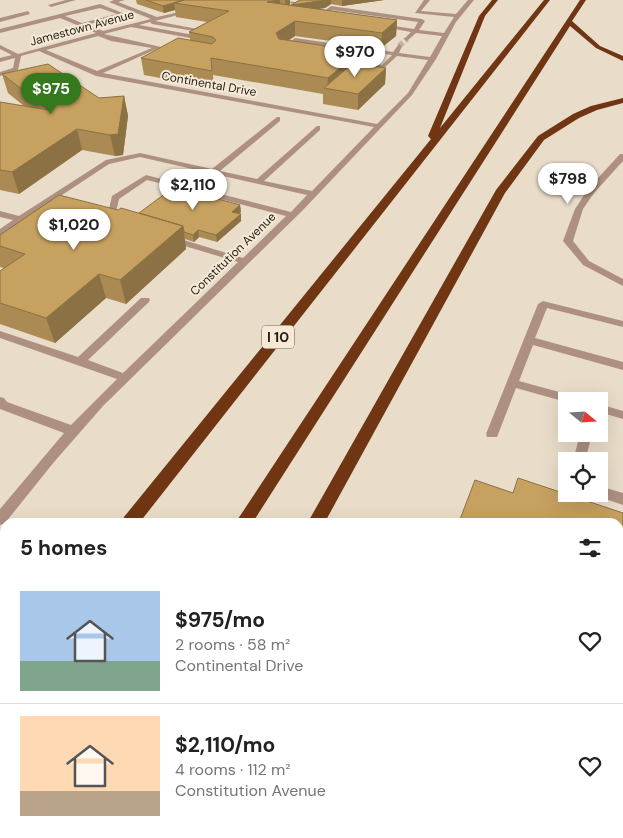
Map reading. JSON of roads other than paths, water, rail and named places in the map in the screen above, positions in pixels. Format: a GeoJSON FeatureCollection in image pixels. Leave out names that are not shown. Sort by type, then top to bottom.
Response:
{"type":"FeatureCollection","features":[{"type":"Feature","properties":{"kind":"highway"},"geometry":{"type":"LineString","coordinates":[[426,151],[482,16],[495,0]]}},
{"type":"Feature","properties":{"kind":"highway"},"geometry":{"type":"LineString","coordinates":[[247,518],[583,0]]}},
{"type":"Feature","properties":{"kind":"highway","name":"I 10"},"geometry":{"type":"LineString","coordinates":[[133,518],[546,1]]}},
{"type":"Feature","properties":{"kind":"highway"},"geometry":{"type":"LineString","coordinates":[[569,22],[598,47],[623,59]]}},
{"type":"Feature","properties":{"kind":"highway"},"geometry":{"type":"LineString","coordinates":[[318,518],[500,192],[541,138],[576,116],[594,108],[623,100]]}},
{"type":"Feature","properties":{"kind":"street"},"geometry":{"type":"LineString","coordinates":[[51,5],[73,0]]}},
{"type":"Feature","properties":{"kind":"street"},"geometry":{"type":"LineString","coordinates":[[122,0],[112,2],[157,19]]}},
{"type":"Feature","properties":{"kind":"street"},"geometry":{"type":"LineString","coordinates":[[278,10],[287,11],[300,3],[279,0]]}},
{"type":"Feature","properties":{"kind":"street"},"geometry":{"type":"LineString","coordinates":[[417,12],[427,0]]}},
{"type":"Feature","properties":{"kind":"street","name":"Constitution Avenue"},"geometry":{"type":"LineString","coordinates":[[1,518],[73,431],[124,377],[292,215],[410,94],[424,76],[458,16],[471,0]]}},
{"type":"Feature","properties":{"kind":"street"},"geometry":{"type":"LineString","coordinates":[[336,2],[345,3]]}},
{"type":"Feature","properties":{"kind":"street"},"geometry":{"type":"LineString","coordinates":[[0,31],[100,6],[122,14],[81,25]]}},
{"type":"Feature","properties":{"kind":"street"},"geometry":{"type":"LineString","coordinates":[[328,19],[318,18],[331,8],[422,21],[407,39]]}},
{"type":"Feature","properties":{"kind":"street","name":"Jamestown Avenue"},"geometry":{"type":"LineString","coordinates":[[0,60],[194,9]]}},
{"type":"Feature","properties":{"kind":"street"},"geometry":{"type":"LineString","coordinates":[[408,10],[458,16]]}},
{"type":"Feature","properties":{"kind":"street"},"geometry":{"type":"LineString","coordinates":[[0,20],[28,13]]}},
{"type":"Feature","properties":{"kind":"street"},"geometry":{"type":"LineString","coordinates":[[60,16],[111,39],[158,47],[96,74]]}},
{"type":"Feature","properties":{"kind":"street"},"geometry":{"type":"LineString","coordinates":[[131,26],[195,37],[205,31],[149,21]]}},
{"type":"Feature","properties":{"kind":"street"},"geometry":{"type":"LineString","coordinates":[[376,26],[446,35]]}},
{"type":"Feature","properties":{"kind":"street"},"geometry":{"type":"LineString","coordinates":[[290,52],[280,51],[295,40],[433,59]]}},
{"type":"Feature","properties":{"kind":"street"},"geometry":{"type":"LineString","coordinates":[[336,60],[383,67],[395,55],[399,46]]}},
{"type":"Feature","properties":{"kind":"street"},"geometry":{"type":"LineString","coordinates":[[0,47],[18,56],[16,70],[0,74]]}},
{"type":"Feature","properties":{"kind":"street"},"geometry":{"type":"LineString","coordinates":[[106,76],[168,48]]}},
{"type":"Feature","properties":{"kind":"street","name":"Continental Drive"},"geometry":{"type":"LineString","coordinates":[[40,50],[96,74],[378,126]]}},
{"type":"Feature","properties":{"kind":"street"},"geometry":{"type":"LineString","coordinates":[[213,172],[277,119]]}},
{"type":"Feature","properties":{"kind":"street"},"geometry":{"type":"LineString","coordinates":[[258,182],[317,128]]}},
{"type":"Feature","properties":{"kind":"street"},"geometry":{"type":"LineString","coordinates":[[0,233],[106,162],[140,155],[313,194]]}},
{"type":"Feature","properties":{"kind":"street"},"geometry":{"type":"LineString","coordinates":[[623,156],[591,191],[579,210],[568,241],[586,263],[623,283]]}},
{"type":"Feature","properties":{"kind":"street"},"geometry":{"type":"LineString","coordinates":[[111,222],[102,219],[113,210],[115,198],[146,177],[292,215]]}},
{"type":"Feature","properties":{"kind":"street"},"geometry":{"type":"LineString","coordinates":[[0,214],[20,219]]}},
{"type":"Feature","properties":{"kind":"street"},"geometry":{"type":"LineString","coordinates":[[159,236],[244,261]]}},
{"type":"Feature","properties":{"kind":"street"},"geometry":{"type":"LineString","coordinates":[[80,362],[145,300]]}},
{"type":"Feature","properties":{"kind":"street"},"geometry":{"type":"LineString","coordinates":[[492,434],[542,304],[623,324]]}},
{"type":"Feature","properties":{"kind":"street"},"geometry":{"type":"LineString","coordinates":[[0,334],[124,377]]}},
{"type":"Feature","properties":{"kind":"street"},"geometry":{"type":"LineString","coordinates":[[529,340],[623,366]]}},
{"type":"Feature","properties":{"kind":"street"},"geometry":{"type":"LineString","coordinates":[[512,383],[558,396]]}},
{"type":"Feature","properties":{"kind":"street"},"geometry":{"type":"LineString","coordinates":[[0,401],[2,405],[73,431]]}},
{"type":"Feature","properties":{"kind":"street"},"geometry":{"type":"LineString","coordinates":[[608,411],[623,415]]}},
{"type":"Feature","properties":{"kind":"street"},"geometry":{"type":"LineString","coordinates":[[608,494],[623,499]]}},
{"type":"Feature","properties":{"kind":"tunnel"},"geometry":{"type":"LineString","coordinates":[[399,46],[407,39]]}}]}
